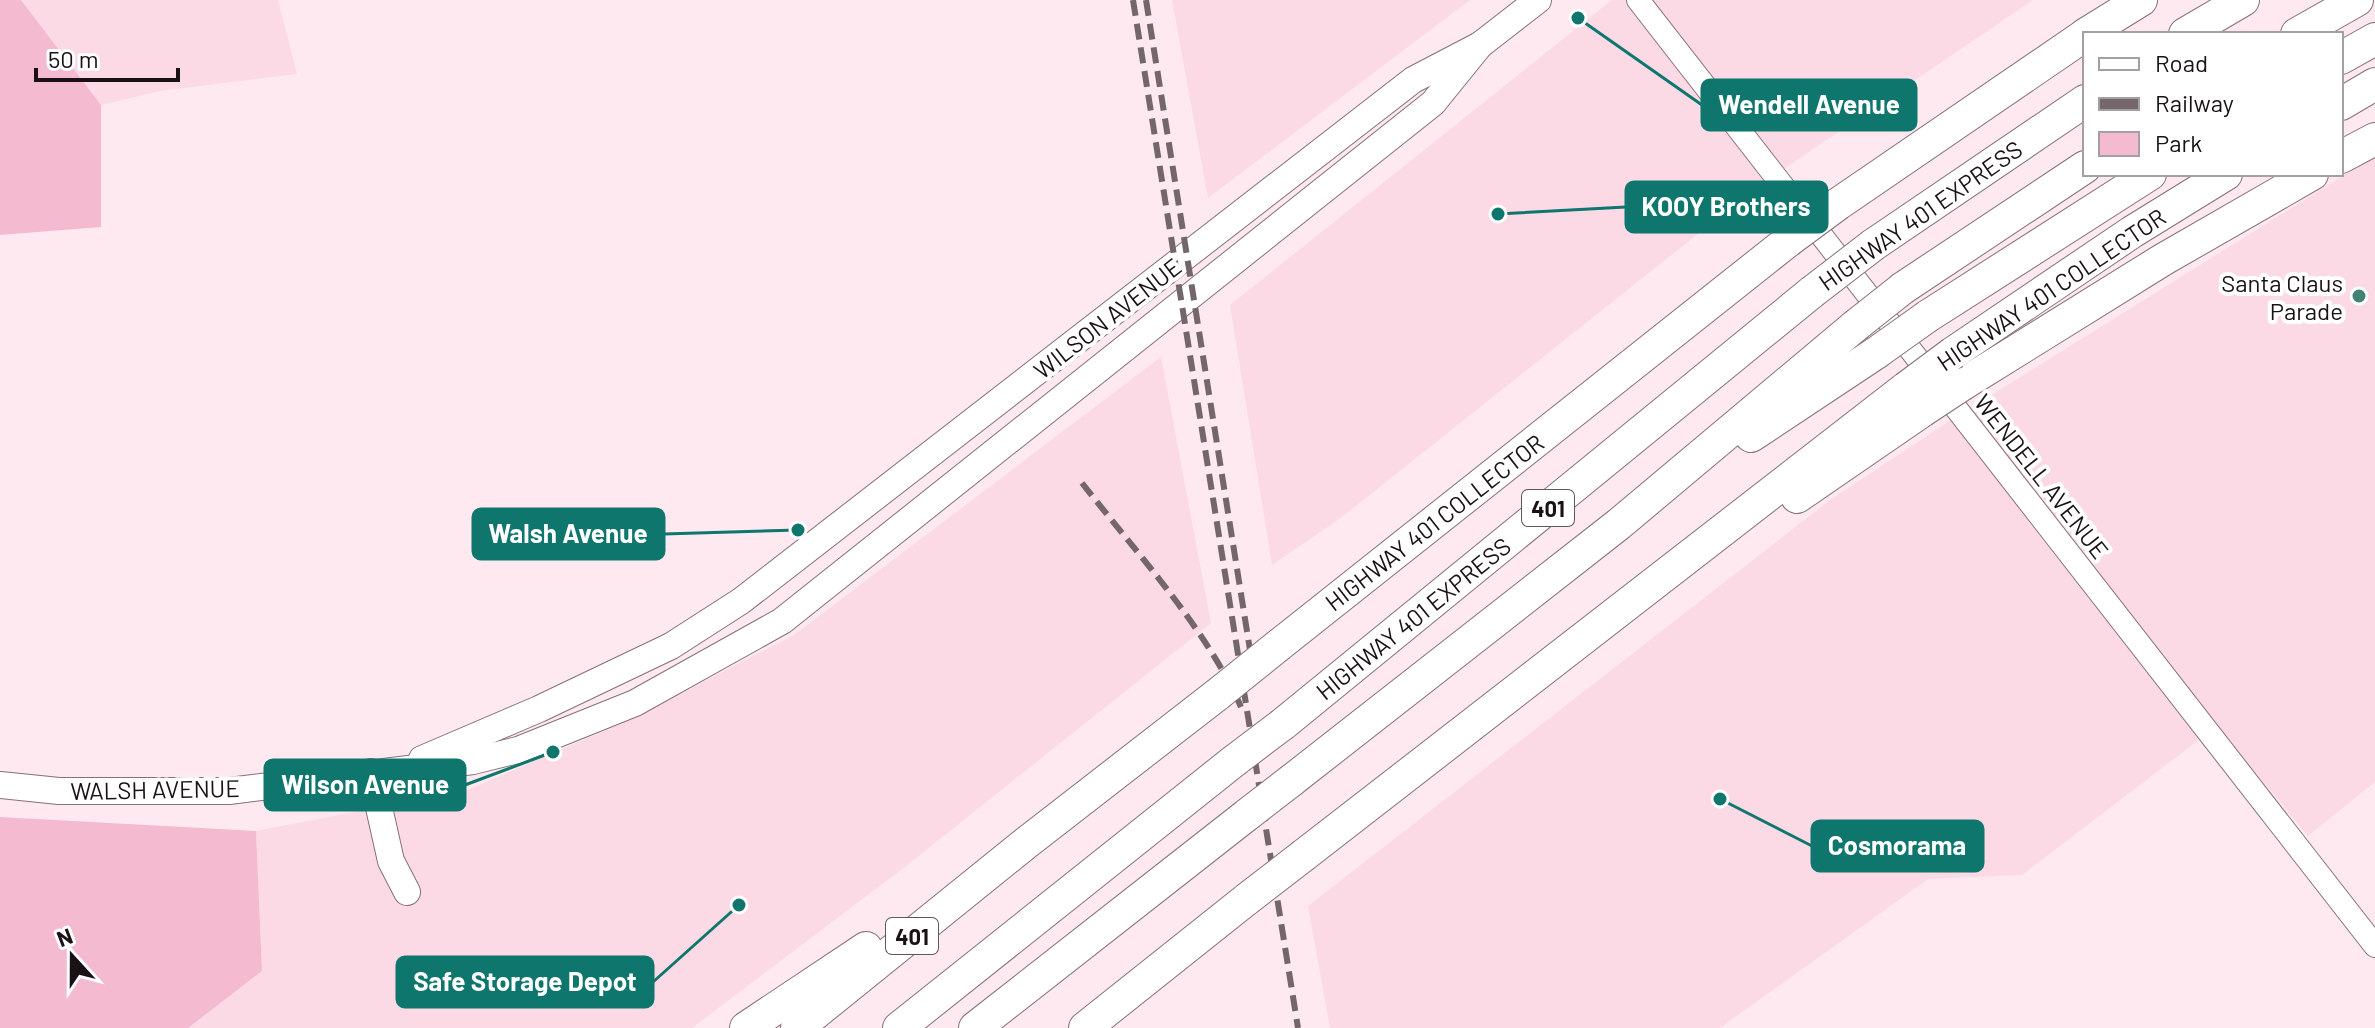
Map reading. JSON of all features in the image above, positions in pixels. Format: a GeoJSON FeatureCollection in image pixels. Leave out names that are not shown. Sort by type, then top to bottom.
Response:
{"type":"FeatureCollection","features":[{"type":"Feature","properties":{"kind":"highway","name":"HIGHWAY 401 COLLECTOR"},"geometry":{"type":"LineString","coordinates":[[2089,32],[2141,0]]}},
{"type":"Feature","properties":{"kind":"highway"},"geometry":{"type":"LineString","coordinates":[[2188,32],[2243,0]]}},
{"type":"Feature","properties":{"kind":"highway"},"geometry":{"type":"LineString","coordinates":[[2301,32],[2357,0]]}},
{"type":"Feature","properties":{"kind":"highway","name":"HIGHWAY 401 COLLECTOR"},"geometry":{"type":"LineString","coordinates":[[797,1028],[1026,843],[1788,241],[2083,36]]}},
{"type":"Feature","properties":{"kind":"highway"},"geometry":{"type":"LineString","coordinates":[[2343,57],[2375,39]]}},
{"type":"Feature","properties":{"kind":"highway"},"geometry":{"type":"LineString","coordinates":[[2343,103],[2375,84]]}},
{"type":"Feature","properties":{"kind":"highway","name":"HIGHWAY 401 EXPRESS"},"geometry":{"type":"LineString","coordinates":[[899,1028],[1283,724],[1812,292],[1873,245],[2083,102]]}},
{"type":"Feature","properties":{"kind":"highway"},"geometry":{"type":"LineString","coordinates":[[2343,156],[2375,139]]}},
{"type":"Feature","properties":{"kind":"highway","name":"HIGHWAY 401 EXPRESS"},"geometry":{"type":"LineString","coordinates":[[975,1028],[1619,524],[1903,288],[2083,168]]}},
{"type":"Feature","properties":{"kind":"highway"},"geometry":{"type":"LineString","coordinates":[[1619,524],[1928,316],[2147,176]]}},
{"type":"Feature","properties":{"kind":"highway","name":"HIGHWAY 401 COLLECTOR"},"geometry":{"type":"LineString","coordinates":[[1914,399],[1953,353],[2132,232],[2223,176]]}},
{"type":"Feature","properties":{"kind":"highway"},"geometry":{"type":"LineString","coordinates":[[1085,1028],[1559,657],[1914,399],[1963,384],[2164,259],[2309,176]]}},
{"type":"Feature","properties":{"kind":"highway"},"geometry":{"type":"LineString","coordinates":[[746,1028],[1026,843]]}},
{"type":"Feature","properties":{"kind":"main road","name":"WILSON AVENUE"},"geometry":{"type":"LineString","coordinates":[[741,601],[1413,80],[1480,45],[1538,0]]}},
{"type":"Feature","properties":{"kind":"main road","name":"WILSON AVENUE"},"geometry":{"type":"LineString","coordinates":[[782,621],[1433,103],[1480,45]]}},
{"type":"Feature","properties":{"kind":"main road","name":"WALSH AVENUE"},"geometry":{"type":"LineString","coordinates":[[404,767],[539,709],[671,646],[741,601]]}},
{"type":"Feature","properties":{"kind":"main road","name":"WALSH AVENUE"},"geometry":{"type":"LineString","coordinates":[[0,785],[59,791],[229,791],[404,767],[473,761],[518,750],[635,703],[782,621]]}},
{"type":"Feature","properties":{"kind":"main road"},"geometry":{"type":"LineString","coordinates":[[371,772],[391,861],[407,892]]}},
{"type":"Feature","properties":{"kind":"street","name":"WENDELL AVENUE"},"geometry":{"type":"LineString","coordinates":[[1638,0],[2375,946]]}},
{"type":"Feature","properties":{"kind":"shaded area"},"geometry":{"type":"Polygon","coordinates":[[[21,0],[278,0],[297,74],[160,91],[101,105],[21,0]]]}},
{"type":"Feature","properties":{"kind":"shaded area"},"geometry":{"type":"Polygon","coordinates":[[[1172,0],[1470,0],[1208,198],[1172,0]]]}},
{"type":"Feature","properties":{"kind":"shaded area"},"geometry":{"type":"Polygon","coordinates":[[[1612,0],[2033,0],[1753,190],[1342,517],[1272,565],[1230,305],[1612,0]]]}},
{"type":"Feature","properties":{"kind":"shaded area"},"geometry":{"type":"Polygon","coordinates":[[[2375,156],[2375,782],[2308,836],[2217,726],[2022,875],[1928,879],[1720,1028],[1330,1028],[1308,906],[1830,500],[1945,424],[2375,156]]]}},
{"type":"Feature","properties":{"kind":"shaded area"},"geometry":{"type":"Polygon","coordinates":[[[1161,357],[1211,623],[906,866],[692,1028],[188,1028],[262,971],[256,831],[468,790],[625,722],[794,635],[1161,357]]]}},
{"type":"Feature","properties":{"kind":"green space"},"geometry":{"type":"Polygon","coordinates":[[[0,0],[21,0],[101,105],[101,227],[0,235],[0,0]]]}},
{"type":"Feature","properties":{"kind":"green space"},"geometry":{"type":"Polygon","coordinates":[[[0,817],[256,831],[262,971],[188,1028],[0,1028],[0,817]]]}},
{"type":"Feature","properties":{"kind":"railway"},"geometry":{"type":"LineString","coordinates":[[1133,0],[1298,1028]]}},
{"type":"Feature","properties":{"kind":"railway"},"geometry":{"type":"LineString","coordinates":[[1146,0],[1254,675]]}},
{"type":"Feature","properties":{"kind":"railway"},"geometry":{"type":"LineString","coordinates":[[1082,483],[1190,620],[1227,678],[1241,707]]}},
{"type":"Feature","properties":{"kind":"place","name":"Wendell Avenue"},"geometry":{"type":"Point","coordinates":[1578,18]}},
{"type":"Feature","properties":{"kind":"place","name":"KOOY Brothers"},"geometry":{"type":"Point","coordinates":[1498,214]}},
{"type":"Feature","properties":{"kind":"place","name":"Santa Claus Parade"},"geometry":{"type":"Point","coordinates":[2359,296]}},
{"type":"Feature","properties":{"kind":"place","name":"Walsh Avenue"},"geometry":{"type":"Point","coordinates":[798,530]}},
{"type":"Feature","properties":{"kind":"place","name":"Wilson Avenue"},"geometry":{"type":"Point","coordinates":[553,752]}},
{"type":"Feature","properties":{"kind":"place","name":"Cosmorama"},"geometry":{"type":"Point","coordinates":[1720,799]}},
{"type":"Feature","properties":{"kind":"place","name":"Safe Storage Depot"},"geometry":{"type":"Point","coordinates":[739,905]}}]}
